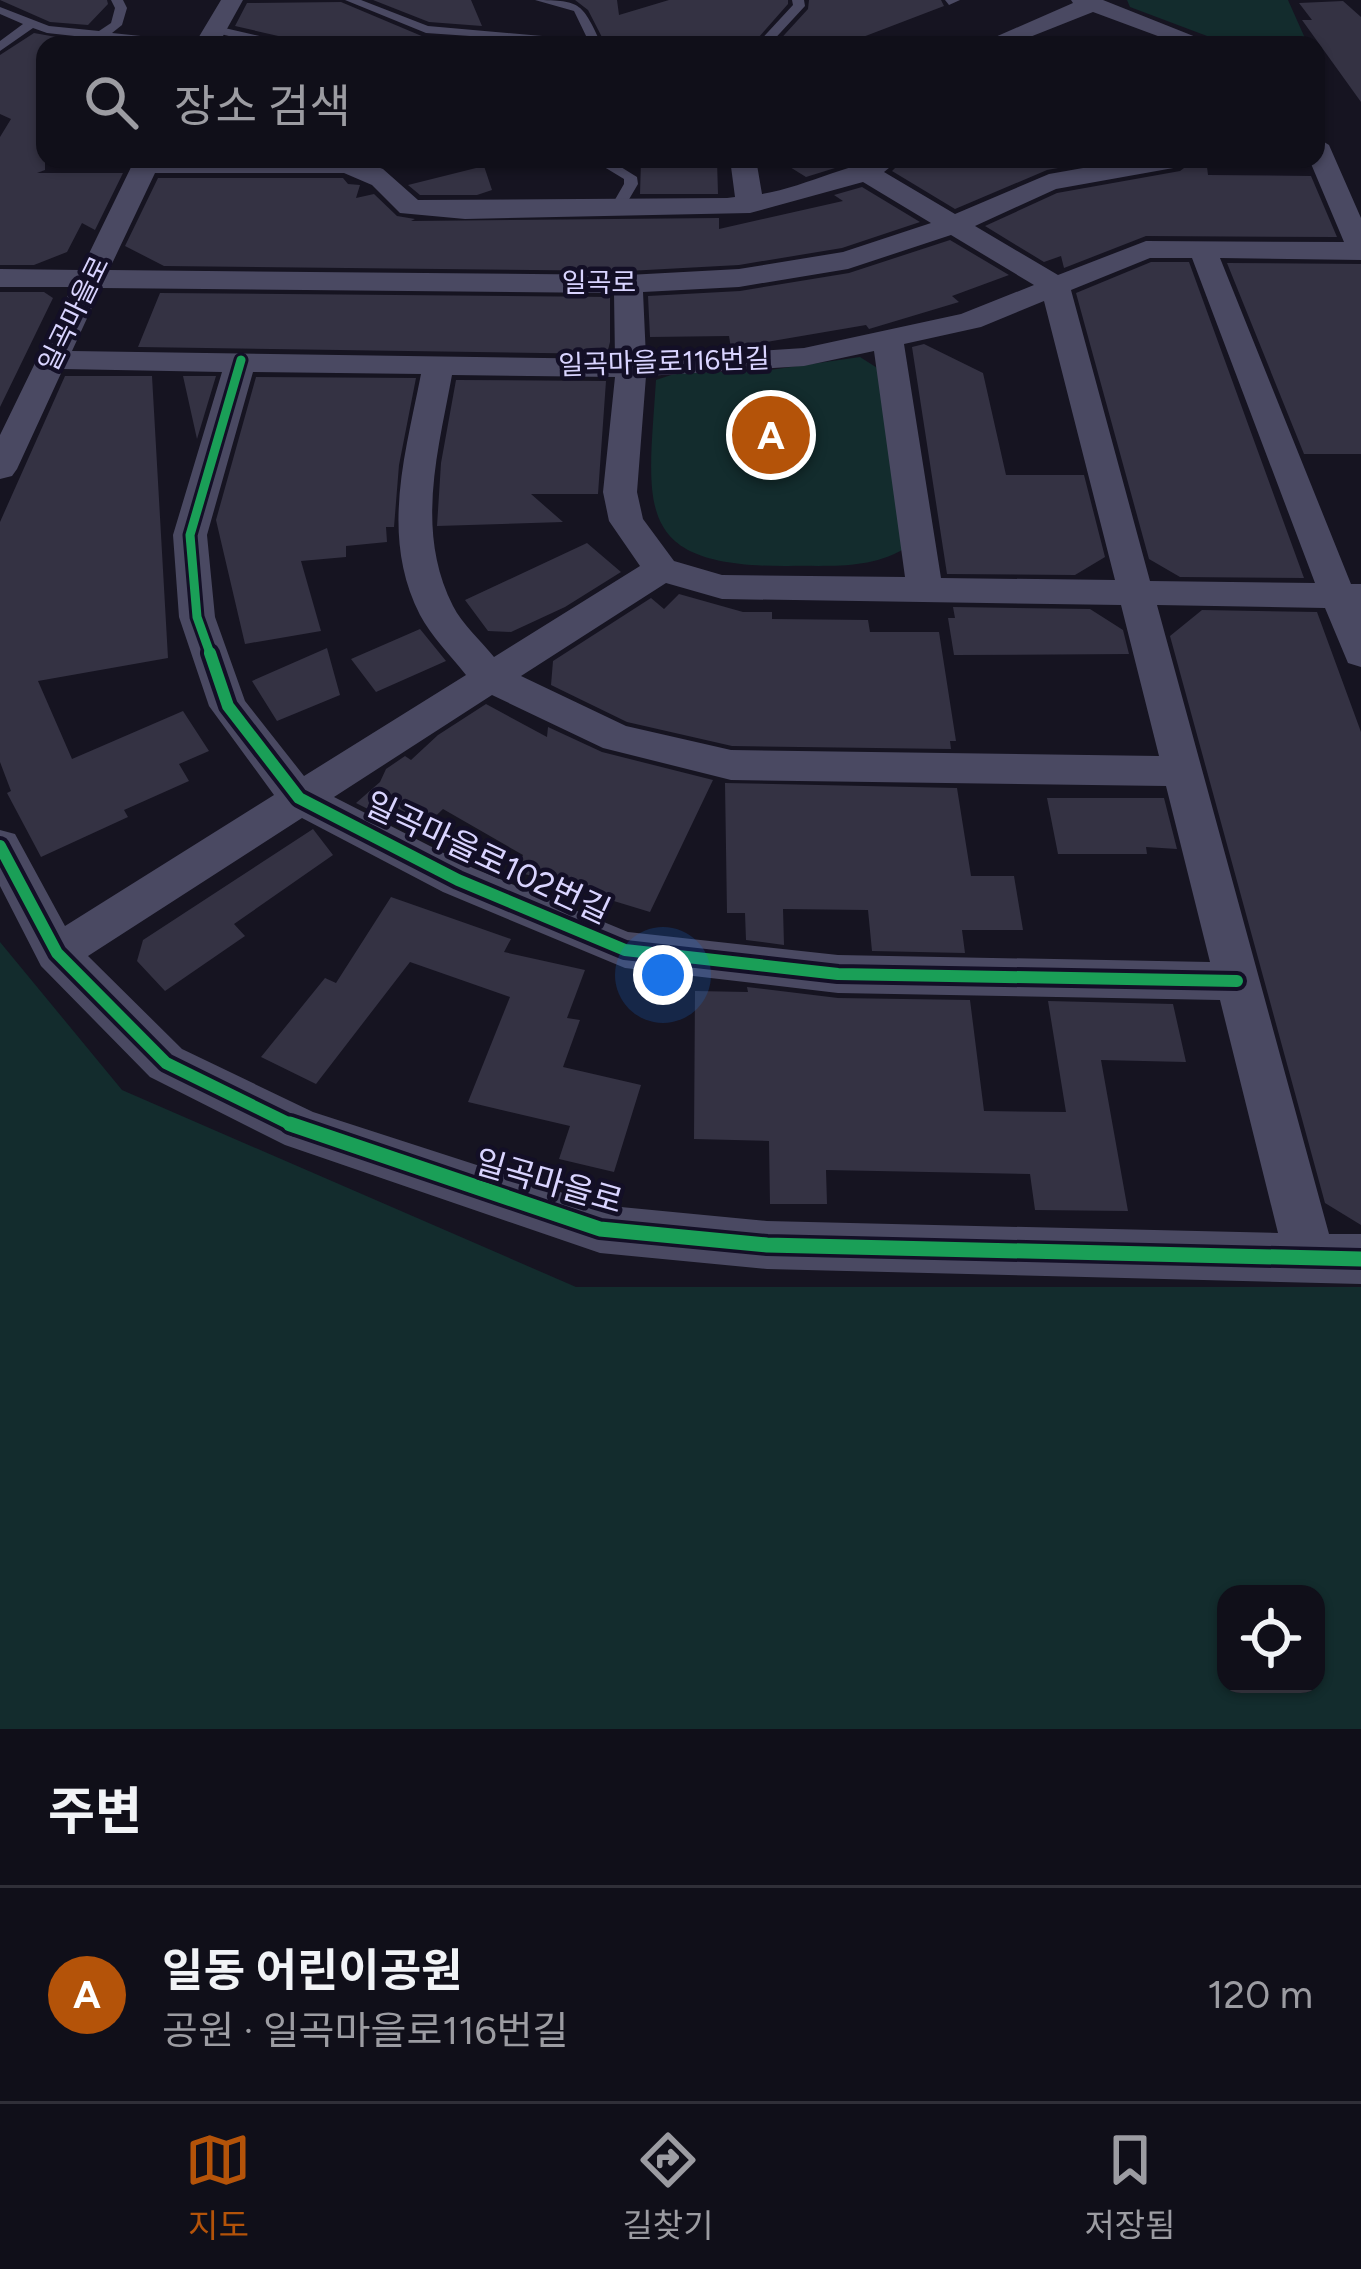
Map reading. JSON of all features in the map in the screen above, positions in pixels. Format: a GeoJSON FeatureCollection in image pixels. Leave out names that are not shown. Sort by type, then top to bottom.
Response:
{"type":"FeatureCollection","features":[{"type":"Feature","properties":{"kind":"street"},"geometry":{"type":"LineString","coordinates":[[212,36],[232,0]]}},
{"type":"Feature","properties":{"kind":"street"},"geometry":{"type":"LineString","coordinates":[[1014,36],[1092,1],[1181,36]]}},
{"type":"Feature","properties":{"kind":"street","name":"일곡마을로116번길"},"geometry":{"type":"LineString","coordinates":[[51,361],[631,368],[804,357],[970,321],[1146,249],[1361,250],[1325,158]]}},
{"type":"Feature","properties":{"kind":"street","name":"일곡마을로"},"geometry":{"type":"LineString","coordinates":[[0,469],[144,168]]}},
{"type":"Feature","properties":{"kind":"street"},"geometry":{"type":"LineString","coordinates":[[367,168],[410,207],[616,210],[750,205],[848,182],[874,168]]}},
{"type":"Feature","properties":{"kind":"street"},"geometry":{"type":"LineString","coordinates":[[744,168],[750,205]]}},
{"type":"Feature","properties":{"kind":"street"},"geometry":{"type":"LineString","coordinates":[[881,168],[953,225],[1055,285],[1310,1258]]}},
{"type":"Feature","properties":{"kind":"street","name":"일곡로"},"geometry":{"type":"LineString","coordinates":[[0,278],[628,284],[739,278],[848,260],[953,225],[1049,182],[1128,168]]}},
{"type":"Feature","properties":{"kind":"street"},"geometry":{"type":"LineString","coordinates":[[1203,250],[1269,416],[1350,596],[1361,654]]}},
{"type":"Feature","properties":{"kind":"street"},"geometry":{"type":"LineString","coordinates":[[628,284],[631,368],[620,493],[626,521],[661,569],[722,587],[1350,596]]}},
{"type":"Feature","properties":{"kind":"street"},"geometry":{"type":"LineString","coordinates":[[888,342],[925,590]]}},
{"type":"Feature","properties":{"kind":"street","name":"일곡마을로102번길"},"geometry":{"type":"LineString","coordinates":[[241,361],[190,535],[197,616],[228,706],[299,798],[458,880],[625,950],[838,974],[1238,981]]}},
{"type":"Feature","properties":{"kind":"street"},"geometry":{"type":"LineString","coordinates":[[440,363],[413,500],[417,557],[436,613],[489,677],[617,738],[731,765],[1181,771]]}},
{"type":"Feature","properties":{"kind":"street","name":"일곡마을로102번길"},"geometry":{"type":"LineString","coordinates":[[57,953],[661,569]]}},
{"type":"Feature","properties":{"kind":"street","name":"일곡마을로"},"geometry":{"type":"LineString","coordinates":[[0,846],[57,953],[166,1063],[302,1130],[600,1229],[767,1245],[1361,1259]]}},
{"type":"Feature","properties":{"kind":"lane"},"geometry":{"type":"LineString","coordinates":[[104,33],[116,25],[121,8],[117,0]]}},
{"type":"Feature","properties":{"kind":"lane"},"geometry":{"type":"LineString","coordinates":[[351,0],[426,29],[500,36]]}},
{"type":"Feature","properties":{"kind":"lane"},"geometry":{"type":"LineString","coordinates":[[541,0],[571,2],[592,36]]}},
{"type":"Feature","properties":{"kind":"lane"},"geometry":{"type":"LineString","coordinates":[[771,36],[799,6],[798,0]]}},
{"type":"Feature","properties":{"kind":"lane"},"geometry":{"type":"LineString","coordinates":[[0,10],[29,25],[125,36]]}},
{"type":"Feature","properties":{"kind":"lane"},"geometry":{"type":"LineString","coordinates":[[0,47],[29,25]]}},
{"type":"Feature","properties":{"kind":"lane"},"geometry":{"type":"LineString","coordinates":[[614,168],[630,177],[631,184],[616,210]]}},
{"type":"Feature","properties":{"kind":"green space"},"geometry":{"type":"Polygon","coordinates":[[[1127,0],[1288,0],[1304,36],[1207,36],[1130,7],[1127,0]]]}},
{"type":"Feature","properties":{"kind":"green space"},"geometry":{"type":"Polygon","coordinates":[[[860,357],[882,371],[904,549],[862,563],[788,566],[737,564],[700,555],[675,541],[660,521],[653,495],[656,380],[677,373],[763,371],[860,357]]]}},
{"type":"Feature","properties":{"kind":"green space"},"geometry":{"type":"Polygon","coordinates":[[[0,942],[122,1090],[576,1287],[1361,1287],[1361,1729],[0,1729],[0,942]]]}},
{"type":"Feature","properties":{"kind":"building"},"geometry":{"type":"Polygon","coordinates":[[[0,0],[107,0],[108,4],[88,25],[50,22],[0,0]]]}},
{"type":"Feature","properties":{"kind":"building"},"geometry":{"type":"Polygon","coordinates":[[[373,0],[471,0],[482,26],[429,22],[373,0]]]}},
{"type":"Feature","properties":{"kind":"building"},"geometry":{"type":"Polygon","coordinates":[[[575,0],[617,0],[619,15],[669,0],[788,0],[760,36],[601,36],[588,10],[575,0]]]}},
{"type":"Feature","properties":{"kind":"building"},"geometry":{"type":"Polygon","coordinates":[[[809,0],[941,0],[944,6],[866,36],[783,36],[808,9],[809,0]]]}},
{"type":"Feature","properties":{"kind":"building"},"geometry":{"type":"Polygon","coordinates":[[[1343,1],[1361,17],[1361,102],[1325,52],[1325,36],[1314,36],[1302,20],[1312,20],[1299,3],[1343,1]]]}},
{"type":"Feature","properties":{"kind":"building"},"geometry":{"type":"Polygon","coordinates":[[[341,2],[422,36],[278,36],[235,26],[247,3],[341,2]]]}},
{"type":"Feature","properties":{"kind":"building"},"geometry":{"type":"Polygon","coordinates":[[[34,33],[51,36],[36,36],[36,168],[45,168],[37,173],[123,173],[95,230],[82,223],[67,252],[34,265],[0,265],[0,137],[11,119],[0,114],[0,55],[34,33]]]}},
{"type":"Feature","properties":{"kind":"building"},"geometry":{"type":"Polygon","coordinates":[[[485,168],[492,190],[477,195],[420,195],[408,185],[485,168]]]}},
{"type":"Feature","properties":{"kind":"building"},"geometry":{"type":"Polygon","coordinates":[[[641,168],[717,168],[718,194],[640,194],[641,168]]]}},
{"type":"Feature","properties":{"kind":"building"},"geometry":{"type":"Polygon","coordinates":[[[792,168],[835,168],[806,177],[792,168]]]}},
{"type":"Feature","properties":{"kind":"building"},"geometry":{"type":"Polygon","coordinates":[[[895,168],[1058,168],[955,209],[892,171],[895,168]]]}},
{"type":"Feature","properties":{"kind":"building"},"geometry":{"type":"Polygon","coordinates":[[[1207,168],[1208,175],[1311,176],[1337,237],[1146,236],[1064,268],[1061,256],[1044,262],[985,226],[1057,193],[1207,168]]]}},
{"type":"Feature","properties":{"kind":"building"},"geometry":{"type":"Polygon","coordinates":[[[158,178],[343,178],[348,184],[360,185],[356,198],[374,194],[397,216],[415,219],[411,221],[719,218],[719,229],[843,201],[834,195],[862,187],[920,222],[842,248],[739,265],[628,271],[164,266],[125,246],[158,178]]]}},
{"type":"Feature","properties":{"kind":"building"},"geometry":{"type":"Polygon","coordinates":[[[950,240],[1009,275],[952,296],[959,302],[869,329],[866,325],[731,348],[729,336],[650,337],[648,296],[740,291],[849,273],[950,240]]]}},
{"type":"Feature","properties":{"kind":"building"},"geometry":{"type":"Polygon","coordinates":[[[1151,262],[1189,262],[1304,578],[1180,577],[1149,559],[1076,293],[1151,262]]]}},
{"type":"Feature","properties":{"kind":"building"},"geometry":{"type":"Polygon","coordinates":[[[1227,263],[1361,264],[1361,454],[1304,454],[1227,263]]]}},
{"type":"Feature","properties":{"kind":"building"},"geometry":{"type":"Polygon","coordinates":[[[0,292],[44,292],[53,298],[0,407],[0,292]]]}},
{"type":"Feature","properties":{"kind":"building"},"geometry":{"type":"Polygon","coordinates":[[[160,293],[610,297],[610,342],[607,354],[138,347],[160,293]]]}},
{"type":"Feature","properties":{"kind":"building"},"geometry":{"type":"Polygon","coordinates":[[[924,344],[983,373],[1006,475],[1084,475],[1105,557],[1075,575],[947,574],[912,347],[924,344]]]}},
{"type":"Feature","properties":{"kind":"building"},"geometry":{"type":"Polygon","coordinates":[[[65,376],[152,376],[168,658],[38,681],[72,759],[183,711],[209,751],[179,764],[189,781],[124,810],[128,817],[41,857],[7,793],[11,791],[0,762],[0,522],[65,376]]]}},
{"type":"Feature","properties":{"kind":"building"},"geometry":{"type":"Polygon","coordinates":[[[183,376],[216,376],[197,439],[183,376]]]}},
{"type":"Feature","properties":{"kind":"building"},"geometry":{"type":"Polygon","coordinates":[[[256,377],[416,378],[399,465],[394,527],[386,527],[387,542],[346,546],[346,557],[301,561],[321,631],[245,644],[216,520],[256,377]]]}},
{"type":"Feature","properties":{"kind":"building"},"geometry":{"type":"Polygon","coordinates":[[[456,380],[606,381],[598,494],[531,494],[563,522],[437,526],[441,463],[456,380]]]}},
{"type":"Feature","properties":{"kind":"building"},"geometry":{"type":"Polygon","coordinates":[[[587,543],[621,572],[565,607],[511,632],[488,631],[465,600],[587,543]]]}},
{"type":"Feature","properties":{"kind":"building"},"geometry":{"type":"Polygon","coordinates":[[[679,594],[743,612],[772,612],[772,619],[868,620],[870,632],[939,632],[956,741],[950,741],[951,749],[732,746],[627,722],[551,685],[553,661],[651,598],[664,609],[679,594]]]}},
{"type":"Feature","properties":{"kind":"building"},"geometry":{"type":"Polygon","coordinates":[[[953,607],[1090,609],[1123,630],[1129,654],[954,655],[948,618],[955,618],[953,607]]]}},
{"type":"Feature","properties":{"kind":"building"},"geometry":{"type":"Polygon","coordinates":[[[1202,610],[1317,612],[1361,732],[1361,1225],[1325,1203],[1170,636],[1202,610]]]}},
{"type":"Feature","properties":{"kind":"building"},"geometry":{"type":"Polygon","coordinates":[[[420,629],[446,661],[376,692],[351,659],[420,629]]]}},
{"type":"Feature","properties":{"kind":"building"},"geometry":{"type":"Polygon","coordinates":[[[327,648],[340,695],[277,721],[252,681],[327,648]]]}},
{"type":"Feature","properties":{"kind":"building"},"geometry":{"type":"Polygon","coordinates":[[[486,704],[547,737],[548,727],[602,752],[713,780],[650,912],[515,871],[523,855],[443,809],[417,834],[356,803],[380,782],[386,769],[405,756],[411,760],[438,735],[486,704]]]}},
{"type":"Feature","properties":{"kind":"building"},"geometry":{"type":"Polygon","coordinates":[[[725,783],[957,788],[971,876],[1014,876],[1023,930],[962,930],[965,953],[872,951],[868,910],[783,909],[784,945],[746,940],[745,913],[727,913],[725,783]]]}},
{"type":"Feature","properties":{"kind":"building"},"geometry":{"type":"Polygon","coordinates":[[[1047,798],[1164,798],[1177,849],[1146,847],[1147,854],[1058,854],[1047,798]]]}},
{"type":"Feature","properties":{"kind":"building"},"geometry":{"type":"Polygon","coordinates":[[[313,829],[333,855],[234,924],[245,936],[165,991],[137,961],[143,940],[313,829]]]}},
{"type":"Feature","properties":{"kind":"building"},"geometry":{"type":"Polygon","coordinates":[[[391,897],[511,939],[504,952],[585,970],[567,1018],[580,1020],[563,1067],[641,1085],[614,1172],[559,1159],[570,1126],[468,1102],[510,997],[410,962],[316,1084],[261,1057],[325,978],[336,983],[391,897]]]}},
{"type":"Feature","properties":{"kind":"building"},"geometry":{"type":"Polygon","coordinates":[[[747,987],[838,998],[970,1000],[984,1111],[1066,1112],[1048,1001],[1173,1004],[1186,1062],[1101,1060],[1128,1211],[1035,1210],[1030,1174],[826,1170],[827,1204],[770,1204],[769,1141],[694,1139],[695,991],[748,992],[747,987]]]}},
{"type":"Feature","properties":{"kind":"cycle path"},"geometry":{"type":"LineString","coordinates":[[241,360],[190,535],[197,617],[228,706],[299,798],[458,880],[625,950],[838,974],[1237,981]]}},
{"type":"Feature","properties":{"kind":"cycle path"},"geometry":{"type":"LineString","coordinates":[[0,846],[57,953],[166,1063],[302,1130],[600,1229],[767,1245],[1361,1259]]}},
{"type":"Feature","properties":{"kind":"place","name":"일동 어린이공원"},"geometry":{"type":"Point","coordinates":[771,435]}}]}
